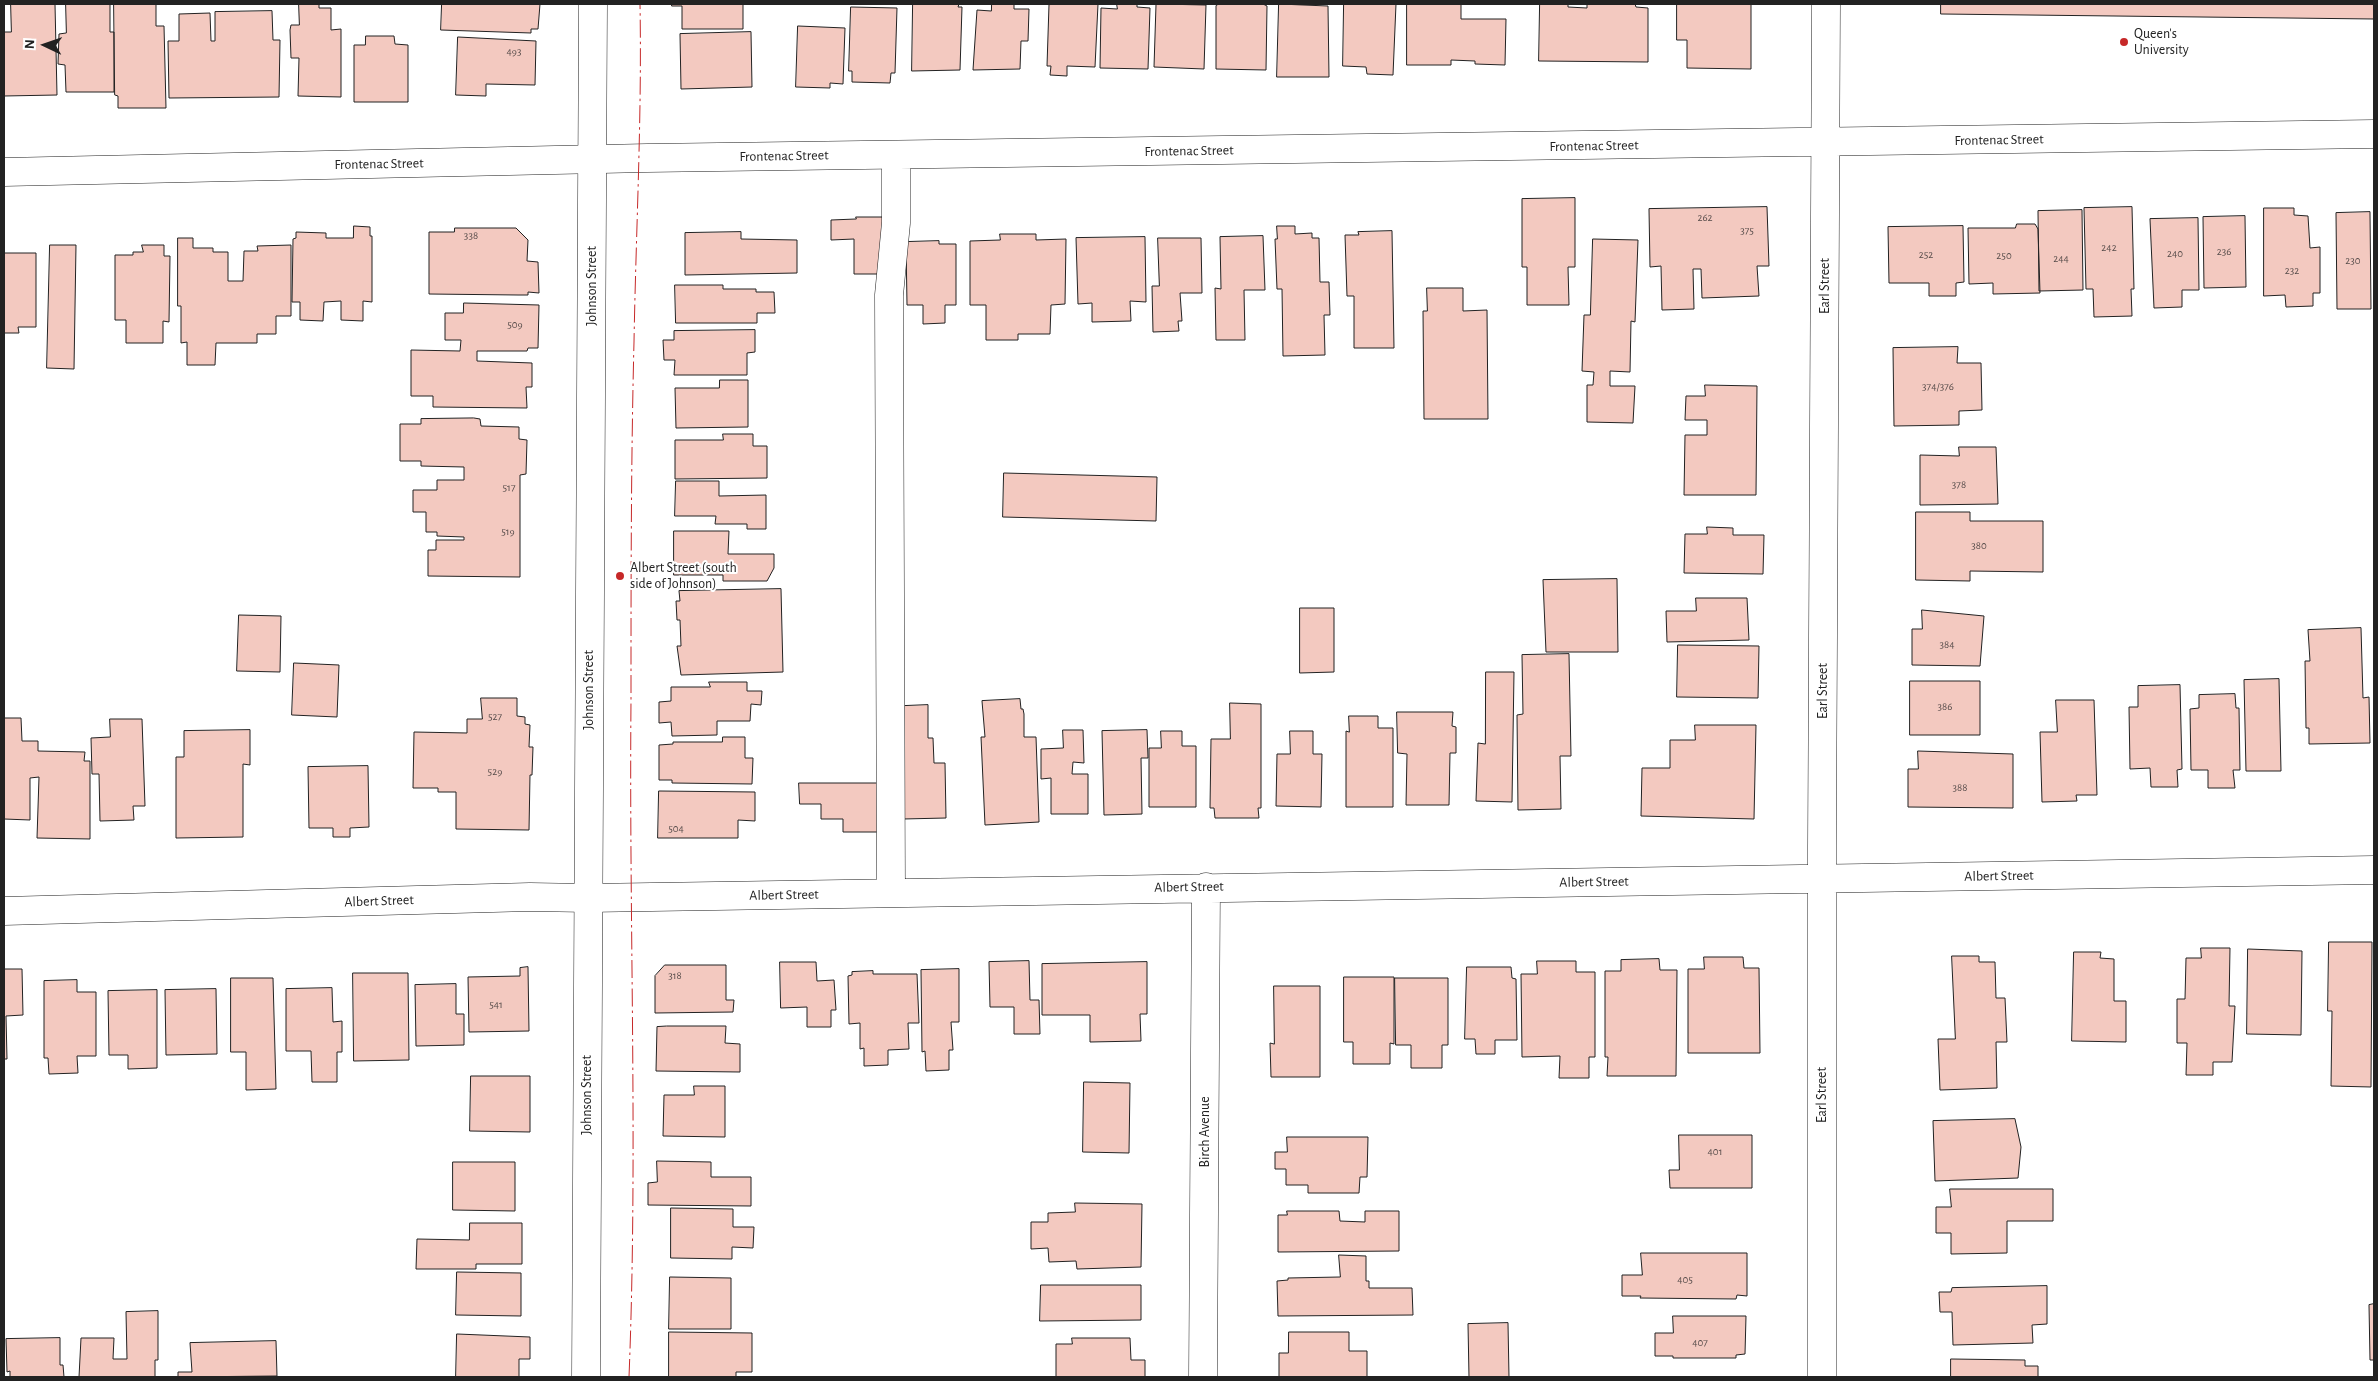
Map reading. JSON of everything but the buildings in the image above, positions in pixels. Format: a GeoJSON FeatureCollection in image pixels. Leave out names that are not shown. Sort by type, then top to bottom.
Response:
{"type":"FeatureCollection","features":[{"type":"Feature","properties":{"kind":"street","name":"Johnson Street"},"geometry":{"type":"LineString","coordinates":[[586,1377],[593,4]]}},
{"type":"Feature","properties":{"kind":"street","name":"Earl Street"},"geometry":{"type":"LineString","coordinates":[[1822,1377],[1826,4]]}},
{"type":"Feature","properties":{"kind":"street","name":"Frontenac Street"},"geometry":{"type":"LineString","coordinates":[[4,172],[592,159],[2374,134]]}},
{"type":"Feature","properties":{"kind":"street"},"geometry":{"type":"LineString","coordinates":[[891,893],[889,295],[896,223],[896,155]]}},
{"type":"Feature","properties":{"kind":"street","name":"Albert Street"},"geometry":{"type":"LineString","coordinates":[[4,911],[530,897],[588,898],[2374,870]]}},
{"type":"Feature","properties":{"kind":"street","name":"Birch Avenue"},"geometry":{"type":"LineString","coordinates":[[1203,1377],[1206,887]]}},
{"type":"Feature","properties":{"kind":"power"},"geometry":{"type":"LineString","coordinates":[[629,1377],[633,1208],[632,476],[640,131],[640,4]]}},
{"type":"Feature","properties":{"kind":"place","name":"Queen's University"},"geometry":{"type":"Point","coordinates":[2124,42]}},
{"type":"Feature","properties":{"kind":"place","name":"Albert Street (south side of Johnson)"},"geometry":{"type":"Point","coordinates":[620,576]}}]}
